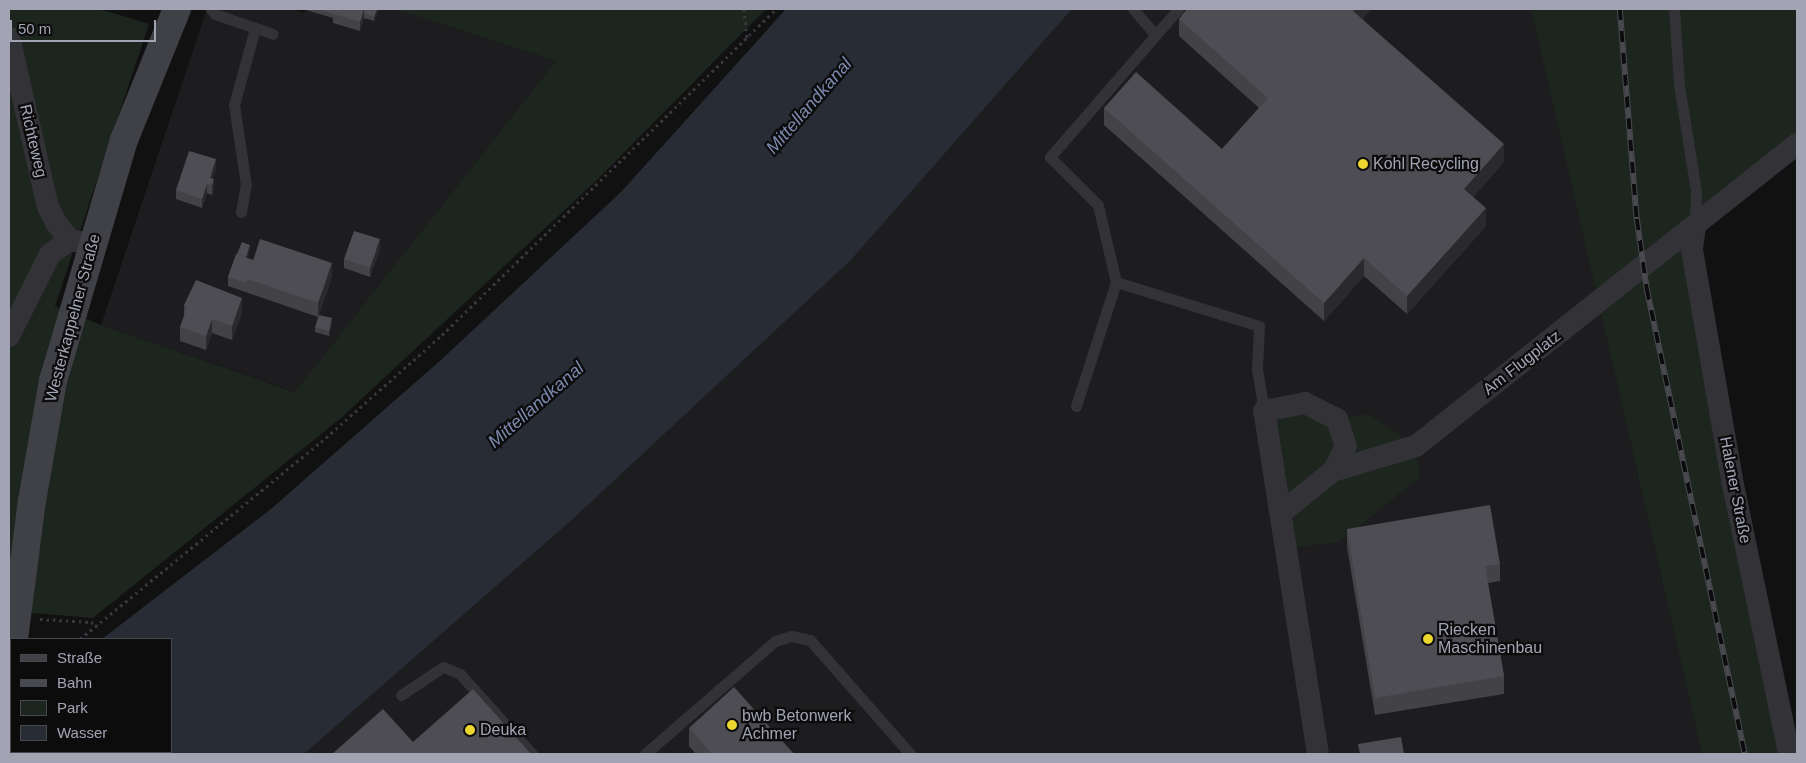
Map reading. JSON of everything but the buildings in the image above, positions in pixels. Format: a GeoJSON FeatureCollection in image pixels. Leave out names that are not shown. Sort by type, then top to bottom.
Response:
{"type":"FeatureCollection","features":[{"type":"Feature","properties":{"kind":"main road","name":"Westerkappelner Straße"},"geometry":{"type":"LineString","coordinates":[[14,638],[32,501],[81,242],[177,9]]}},
{"type":"Feature","properties":{"kind":"street","name":"Richteweg"},"geometry":{"type":"LineString","coordinates":[[9,37],[48,207],[56,223],[81,242]]}},
{"type":"Feature","properties":{"kind":"street","name":"Am Flugplatz"},"geometry":{"type":"LineString","coordinates":[[1282,512],[1333,471],[1416,446],[1797,144]]}},
{"type":"Feature","properties":{"kind":"street","name":"Halener Straße"},"geometry":{"type":"LineString","coordinates":[[1695,225],[1692,250],[1732,480],[1789,754]]}},
{"type":"Feature","properties":{"kind":"street"},"geometry":{"type":"LineString","coordinates":[[9,336],[50,254],[81,242]]}},
{"type":"Feature","properties":{"kind":"street","name":"Am Flugplatz"},"geometry":{"type":"LineString","coordinates":[[1264,410],[1305,403],[1337,419],[1346,446],[1333,471]]}},
{"type":"Feature","properties":{"kind":"street"},"geometry":{"type":"LineString","coordinates":[[1264,410],[1282,512],[1318,754]]}},
{"type":"Feature","properties":{"kind":"lane"},"geometry":{"type":"LineString","coordinates":[[211,9],[215,14],[273,34]]}},
{"type":"Feature","properties":{"kind":"lane"},"geometry":{"type":"LineString","coordinates":[[1133,9],[1155,34]]}},
{"type":"Feature","properties":{"kind":"lane"},"geometry":{"type":"LineString","coordinates":[[1076,406],[1116,282],[1098,205],[1050,157],[1178,9]]}},
{"type":"Feature","properties":{"kind":"lane"},"geometry":{"type":"LineString","coordinates":[[1674,9],[1679,85],[1696,191],[1695,225]]}},
{"type":"Feature","properties":{"kind":"lane"},"geometry":{"type":"LineString","coordinates":[[241,212],[246,185],[234,105],[255,28]]}},
{"type":"Feature","properties":{"kind":"lane"},"geometry":{"type":"LineString","coordinates":[[1116,282],[1259,326],[1257,369],[1264,410]]}},
{"type":"Feature","properties":{"kind":"lane"},"geometry":{"type":"LineString","coordinates":[[645,754],[775,641],[792,636],[810,640],[910,754]]}},
{"type":"Feature","properties":{"kind":"lane"},"geometry":{"type":"LineString","coordinates":[[401,694],[443,667],[460,674],[532,754]]}},
{"type":"Feature","properties":{"kind":"path"},"geometry":{"type":"LineString","coordinates":[[744,9],[747,39]]}},
{"type":"Feature","properties":{"kind":"path"},"geometry":{"type":"LineString","coordinates":[[81,638],[321,442],[442,335],[776,9]]}},
{"type":"Feature","properties":{"kind":"path"},"geometry":{"type":"LineString","coordinates":[[36,621],[91,622],[97,625]]}},
{"type":"Feature","properties":{"kind":"shaded area"},"geometry":{"type":"Polygon","coordinates":[[[207,9],[293,9],[304,13],[306,9],[394,9],[556,61],[296,392],[101,325],[207,9]]]}},
{"type":"Feature","properties":{"kind":"shaded area"},"geometry":{"type":"Polygon","coordinates":[[[1072,9],[1531,9],[1702,754],[304,754],[573,519],[851,260],[1072,9]]]}},
{"type":"Feature","properties":{"kind":"green space"},"geometry":{"type":"Polygon","coordinates":[[[9,9],[99,9],[149,24],[55,306],[101,325],[295,392],[556,61],[394,9],[766,9],[598,179],[341,418],[93,618],[9,611],[9,9]]]}},
{"type":"Feature","properties":{"kind":"green space"},"geometry":{"type":"Polygon","coordinates":[[[1531,9],[1797,9],[1797,144],[1695,225],[1789,754],[1702,754],[1531,9]]]}},
{"type":"Feature","properties":{"kind":"green space"},"geometry":{"type":"Polygon","coordinates":[[[1305,403],[1337,419],[1369,414],[1416,446],[1420,477],[1339,542],[1287,548],[1264,411],[1305,403]]]}},
{"type":"Feature","properties":{"kind":"water","name":"Mittellandkanal"},"geometry":{"type":"Polygon","coordinates":[[[786,9],[1072,9],[851,260],[573,519],[304,754],[9,754],[9,709],[10,753],[172,753],[172,638],[103,638],[271,509],[442,359],[621,192],[786,9]]]}},
{"type":"Feature","properties":{"kind":"pier"},"geometry":{"type":"Polygon","coordinates":[[[10,730],[10,753],[19,754],[9,754],[10,730]]]}},
{"type":"Feature","properties":{"kind":"railway"},"geometry":{"type":"LineString","coordinates":[[1620,9],[1637,219],[1647,289],[1745,754]]}},
{"type":"Feature","properties":{"kind":"place","name":"Kohl Recycling"},"geometry":{"type":"Point","coordinates":[1363,164]}},
{"type":"Feature","properties":{"kind":"place","name":"Riecken Maschinenbau"},"geometry":{"type":"Point","coordinates":[1428,639]}},
{"type":"Feature","properties":{"kind":"place","name":"bwb Betonwerk Achmer"},"geometry":{"type":"Point","coordinates":[732,725]}},
{"type":"Feature","properties":{"kind":"place","name":"Deuka"},"geometry":{"type":"Point","coordinates":[470,730]}}]}
